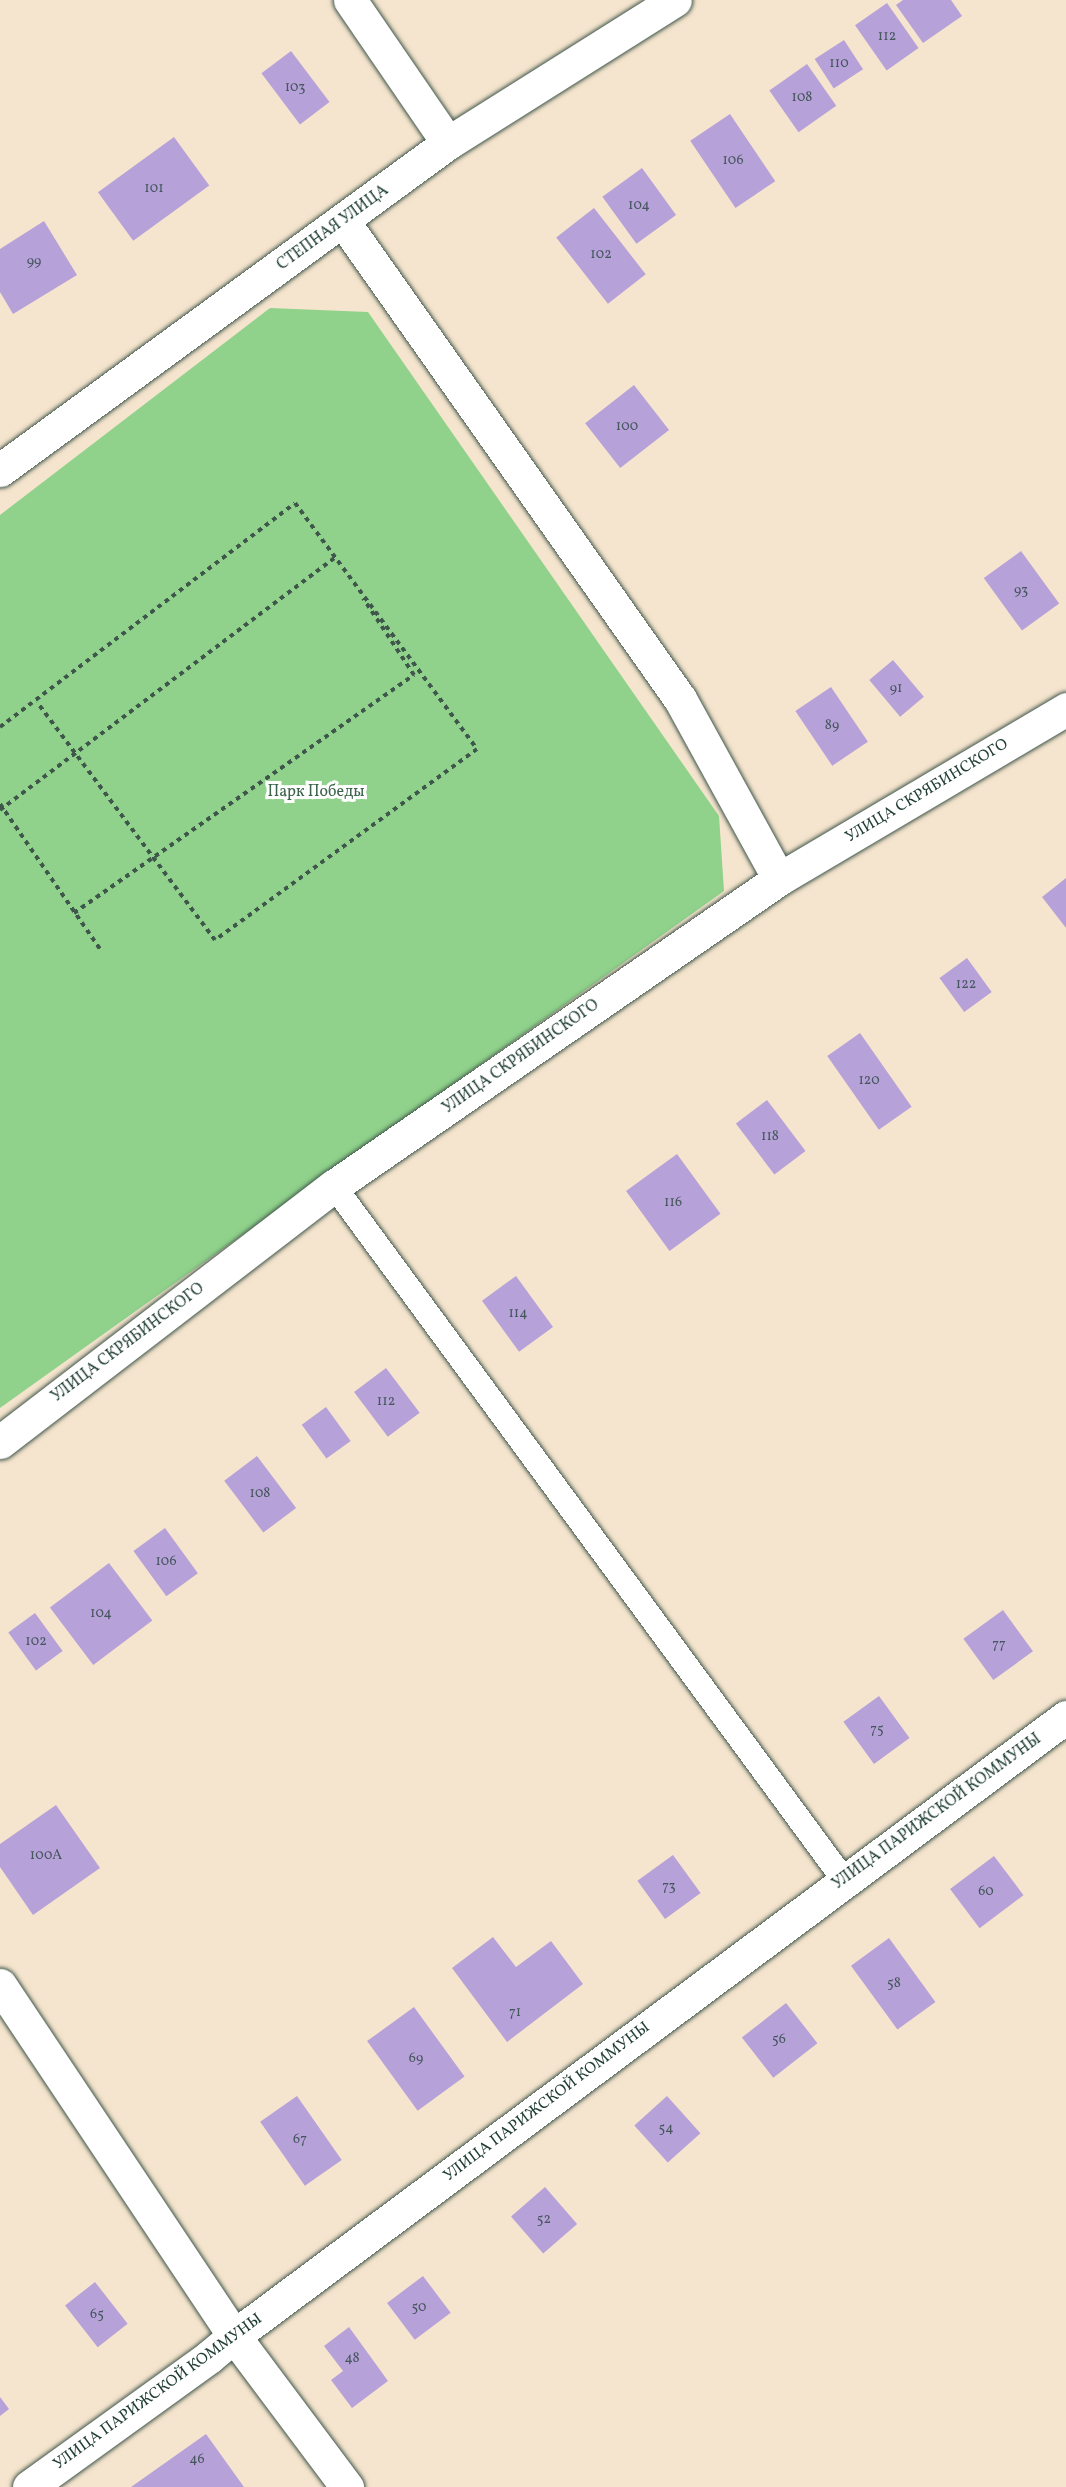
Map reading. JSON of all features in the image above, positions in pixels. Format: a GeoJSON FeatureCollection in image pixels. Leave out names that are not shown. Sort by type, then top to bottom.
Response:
{"type":"FeatureCollection","features":[{"type":"Feature","properties":{"kind":"street"},"geometry":{"type":"LineString","coordinates":[[350,0],[448,143]]}},
{"type":"Feature","properties":{"kind":"street","name":"СТЕПНАЯ УЛИЦА"},"geometry":{"type":"LineString","coordinates":[[0,470],[448,143],[675,0]]}},
{"type":"Feature","properties":{"kind":"street"},"geometry":{"type":"LineString","coordinates":[[343,220],[680,699],[779,879]]}},
{"type":"Feature","properties":{"kind":"street","name":"УЛИЦА СКРЯБИНСКОГО"},"geometry":{"type":"LineString","coordinates":[[0,1442],[334,1186],[779,879],[1066,709]]}},
{"type":"Feature","properties":{"kind":"street","name":"УЛИЦА ПАРИЖСКОЙ КОММУНЫ"},"geometry":{"type":"LineString","coordinates":[[29,2487],[209,2357],[844,1880],[1066,1718]]}},
{"type":"Feature","properties":{"kind":"street"},"geometry":{"type":"LineString","coordinates":[[0,1985],[234,2336],[346,2487]]}},
{"type":"Feature","properties":{"kind":"lane"},"geometry":{"type":"LineString","coordinates":[[334,1186],[844,1880]]}},
{"type":"Feature","properties":{"kind":"path"},"geometry":{"type":"LineString","coordinates":[[0,727],[37,702],[295,503],[477,749],[215,940],[37,702]]}},
{"type":"Feature","properties":{"kind":"path"},"geometry":{"type":"LineString","coordinates":[[100,949],[1,807],[335,555]]}},
{"type":"Feature","properties":{"kind":"path"},"geometry":{"type":"LineString","coordinates":[[74,913],[414,675],[335,555]]}},
{"type":"Feature","properties":{"kind":"green space","name":"Парк Победы"},"geometry":{"type":"Polygon","coordinates":[[[270,308],[368,312],[719,816],[724,891],[0,1408],[0,515],[270,308]]]}},
{"type":"Feature","properties":{"kind":"building"},"geometry":{"type":"Polygon","coordinates":[[[903,0],[951,0],[962,16],[923,43],[896,5],[903,0]]]}},
{"type":"Feature","properties":{"kind":"building"},"geometry":{"type":"Polygon","coordinates":[[[887,3],[919,48],[887,70],[855,25],[887,3]]]}},
{"type":"Feature","properties":{"kind":"building"},"geometry":{"type":"Polygon","coordinates":[[[844,40],[863,69],[834,88],[815,59],[844,40]]]}},
{"type":"Feature","properties":{"kind":"building"},"geometry":{"type":"Polygon","coordinates":[[[291,51],[330,102],[300,124],[261,73],[291,51]]]}},
{"type":"Feature","properties":{"kind":"building"},"geometry":{"type":"Polygon","coordinates":[[[807,64],[836,106],[799,132],[769,90],[807,64]]]}},
{"type":"Feature","properties":{"kind":"building"},"geometry":{"type":"Polygon","coordinates":[[[730,114],[775,181],[736,208],[690,141],[730,114]]]}},
{"type":"Feature","properties":{"kind":"building"},"geometry":{"type":"Polygon","coordinates":[[[174,137],[209,186],[133,241],[98,192],[174,137]]]}},
{"type":"Feature","properties":{"kind":"building"},"geometry":{"type":"Polygon","coordinates":[[[642,168],[676,215],[636,244],[602,197],[642,168]]]}},
{"type":"Feature","properties":{"kind":"building"},"geometry":{"type":"Polygon","coordinates":[[[594,208],[646,274],[608,304],[556,238],[594,208]]]}},
{"type":"Feature","properties":{"kind":"building"},"geometry":{"type":"Polygon","coordinates":[[[44,221],[77,275],[13,314],[0,292],[0,249],[44,221]]]}},
{"type":"Feature","properties":{"kind":"building"},"geometry":{"type":"Polygon","coordinates":[[[634,385],[669,430],[620,468],[585,423],[634,385]]]}},
{"type":"Feature","properties":{"kind":"building"},"geometry":{"type":"Polygon","coordinates":[[[1021,551],[1059,604],[1022,631],[984,578],[1021,551]]]}},
{"type":"Feature","properties":{"kind":"building"},"geometry":{"type":"Polygon","coordinates":[[[893,660],[924,697],[900,717],[869,680],[893,660]]]}},
{"type":"Feature","properties":{"kind":"building"},"geometry":{"type":"Polygon","coordinates":[[[831,687],[868,742],[832,766],[795,711],[831,687]]]}},
{"type":"Feature","properties":{"kind":"building"},"geometry":{"type":"Polygon","coordinates":[[[1066,878],[1066,928],[1042,897],[1066,878]]]}},
{"type":"Feature","properties":{"kind":"building"},"geometry":{"type":"Polygon","coordinates":[[[967,958],[992,992],[964,1012],[939,978],[967,958]]]}},
{"type":"Feature","properties":{"kind":"building"},"geometry":{"type":"Polygon","coordinates":[[[860,1033],[912,1107],[879,1130],[827,1056],[860,1033]]]}},
{"type":"Feature","properties":{"kind":"building"},"geometry":{"type":"Polygon","coordinates":[[[767,1100],[806,1151],[774,1175],[736,1123],[767,1100]]]}},
{"type":"Feature","properties":{"kind":"building"},"geometry":{"type":"Polygon","coordinates":[[[677,1154],[720,1214],[670,1251],[626,1191],[677,1154]]]}},
{"type":"Feature","properties":{"kind":"building"},"geometry":{"type":"Polygon","coordinates":[[[516,1276],[553,1327],[519,1352],[482,1301],[516,1276]]]}},
{"type":"Feature","properties":{"kind":"building"},"geometry":{"type":"Polygon","coordinates":[[[386,1368],[420,1413],[388,1437],[354,1392],[386,1368]]]}},
{"type":"Feature","properties":{"kind":"building"},"geometry":{"type":"Polygon","coordinates":[[[326,1407],[351,1441],[326,1459],[302,1425],[326,1407]]]}},
{"type":"Feature","properties":{"kind":"building"},"geometry":{"type":"Polygon","coordinates":[[[257,1456],[296,1508],[263,1533],[224,1481],[257,1456]]]}},
{"type":"Feature","properties":{"kind":"building"},"geometry":{"type":"Polygon","coordinates":[[[165,1528],[198,1573],[166,1596],[133,1551],[165,1528]]]}},
{"type":"Feature","properties":{"kind":"building"},"geometry":{"type":"Polygon","coordinates":[[[109,1563],[152,1621],[93,1665],[50,1608],[109,1563]]]}},
{"type":"Feature","properties":{"kind":"building"},"geometry":{"type":"Polygon","coordinates":[[[1003,1610],[1033,1651],[993,1680],[963,1639],[1003,1610]]]}},
{"type":"Feature","properties":{"kind":"building"},"geometry":{"type":"Polygon","coordinates":[[[35,1613],[63,1651],[36,1670],[8,1632],[35,1613]]]}},
{"type":"Feature","properties":{"kind":"building"},"geometry":{"type":"Polygon","coordinates":[[[879,1696],[910,1738],[874,1764],[843,1722],[879,1696]]]}},
{"type":"Feature","properties":{"kind":"building"},"geometry":{"type":"Polygon","coordinates":[[[56,1805],[100,1868],[33,1915],[0,1867],[0,1844],[56,1805]]]}},
{"type":"Feature","properties":{"kind":"building"},"geometry":{"type":"Polygon","coordinates":[[[673,1855],[701,1893],[665,1919],[637,1881],[673,1855]]]}},
{"type":"Feature","properties":{"kind":"building"},"geometry":{"type":"Polygon","coordinates":[[[994,1856],[1023,1895],[980,1928],[950,1889],[994,1856]]]}},
{"type":"Feature","properties":{"kind":"building"},"geometry":{"type":"Polygon","coordinates":[[[493,1937],[516,1967],[551,1941],[583,1984],[507,2042],[452,1968],[493,1937]]]}},
{"type":"Feature","properties":{"kind":"building"},"geometry":{"type":"Polygon","coordinates":[[[889,1938],[935,2002],[897,2030],[851,1966],[889,1938]]]}},
{"type":"Feature","properties":{"kind":"building"},"geometry":{"type":"Polygon","coordinates":[[[786,2003],[817,2043],[773,2078],[742,2037],[786,2003]]]}},
{"type":"Feature","properties":{"kind":"building"},"geometry":{"type":"Polygon","coordinates":[[[414,2007],[465,2077],[418,2111],[367,2041],[414,2007]]]}},
{"type":"Feature","properties":{"kind":"building"},"geometry":{"type":"Polygon","coordinates":[[[297,2096],[342,2160],[305,2186],[260,2122],[297,2096]]]}},
{"type":"Feature","properties":{"kind":"building"},"geometry":{"type":"Polygon","coordinates":[[[667,2096],[700,2133],[668,2163],[634,2125],[667,2096]]]}},
{"type":"Feature","properties":{"kind":"building"},"geometry":{"type":"Polygon","coordinates":[[[545,2187],[577,2224],[543,2254],[511,2217],[545,2187]]]}},
{"type":"Feature","properties":{"kind":"building"},"geometry":{"type":"Polygon","coordinates":[[[423,2276],[451,2313],[415,2340],[387,2303],[423,2276]]]}},
{"type":"Feature","properties":{"kind":"building"},"geometry":{"type":"Polygon","coordinates":[[[95,2282],[128,2324],[98,2347],[65,2305],[95,2282]]]}},
{"type":"Feature","properties":{"kind":"building"},"geometry":{"type":"Polygon","coordinates":[[[349,2327],[388,2381],[352,2408],[331,2380],[343,2371],[324,2346],[349,2327]]]}},
{"type":"Feature","properties":{"kind":"building"},"geometry":{"type":"Polygon","coordinates":[[[0,2397],[9,2409],[0,2416],[0,2397]]]}},
{"type":"Feature","properties":{"kind":"building"},"geometry":{"type":"Polygon","coordinates":[[[206,2434],[244,2487],[131,2487],[206,2434]]]}}]}
